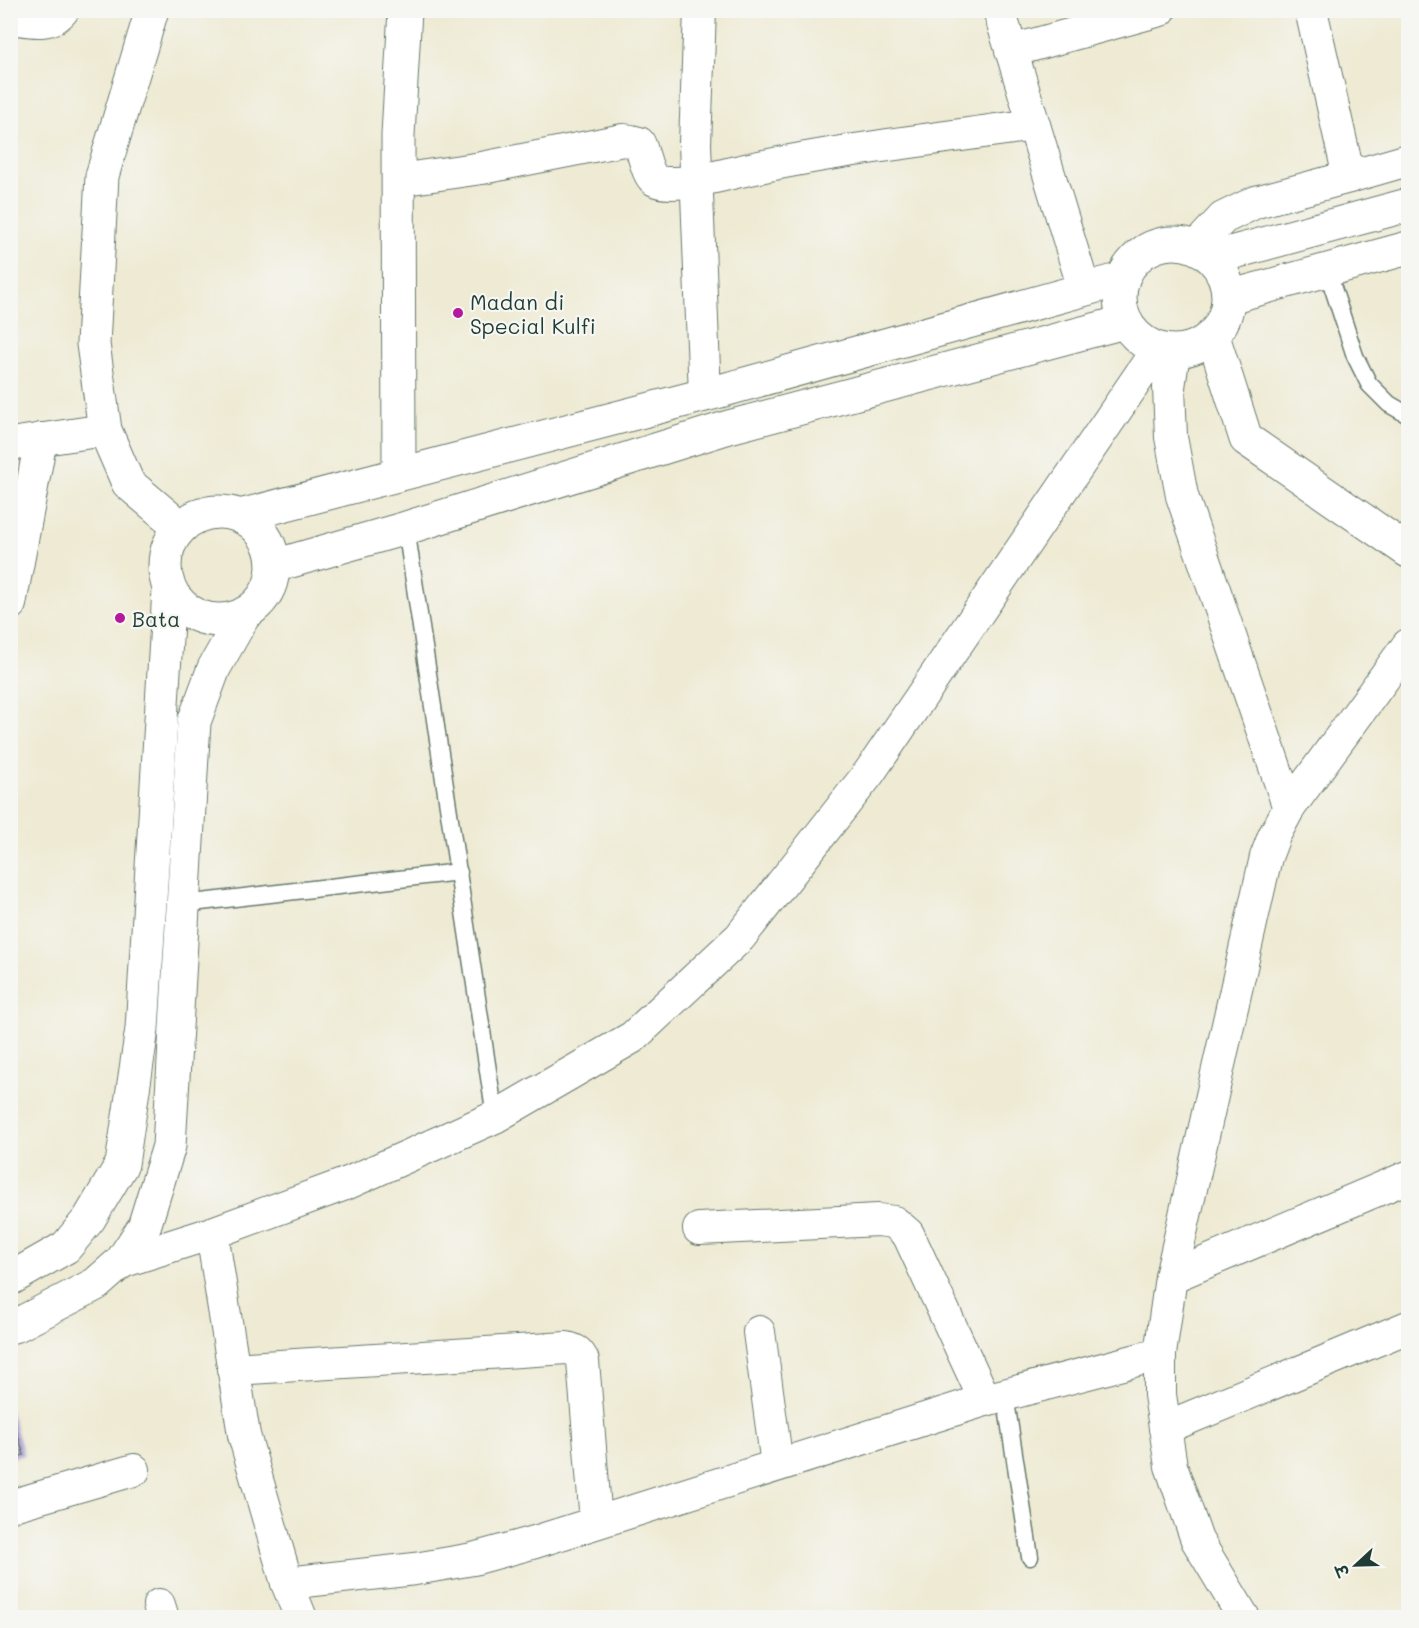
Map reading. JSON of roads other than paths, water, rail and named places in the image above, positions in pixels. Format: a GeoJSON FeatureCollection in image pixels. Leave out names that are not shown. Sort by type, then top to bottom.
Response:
{"type":"FeatureCollection","features":[{"type":"Feature","properties":{"kind":"main road"},"geometry":{"type":"LineString","coordinates":[[152,10],[102,176],[93,344],[105,430],[128,483],[180,527]]}},
{"type":"Feature","properties":{"kind":"main road"},"geometry":{"type":"LineString","coordinates":[[399,473],[398,135],[405,10]]}},
{"type":"Feature","properties":{"kind":"main road"},"geometry":{"type":"LineString","coordinates":[[1204,253],[1408,205]]}},
{"type":"Feature","properties":{"kind":"main road"},"geometry":{"type":"LineString","coordinates":[[1173,242],[1204,253],[1226,279],[1229,297],[1223,321],[1213,336],[1198,347],[1166,351],[1135,336],[1125,322],[1119,298],[1122,279],[1134,258],[1153,246],[1173,242]]}},
{"type":"Feature","properties":{"kind":"main road"},"geometry":{"type":"LineString","coordinates":[[1229,297],[1408,248]]}},
{"type":"Feature","properties":{"kind":"main road"},"geometry":{"type":"LineString","coordinates":[[240,516],[705,395],[1122,279]]}},
{"type":"Feature","properties":{"kind":"main road"},"geometry":{"type":"LineString","coordinates":[[274,566],[406,528],[729,427],[1125,322]]}},
{"type":"Feature","properties":{"kind":"main road"},"geometry":{"type":"LineString","coordinates":[[1213,336],[1246,439],[1408,551]]}},
{"type":"Feature","properties":{"kind":"main road"},"geometry":{"type":"LineString","coordinates":[[10,1279],[66,1247],[88,1218],[122,1164],[142,1029],[169,590],[164,566],[167,548],[180,527],[198,515],[218,511],[240,516],[257,527],[270,547],[274,566],[268,590],[258,604],[244,615],[214,668],[194,722],[169,1146],[144,1227],[121,1262],[96,1284],[10,1327]]}},
{"type":"Feature","properties":{"kind":"main road"},"geometry":{"type":"LineString","coordinates":[[169,590],[180,605],[202,618],[219,621],[244,615]]}},
{"type":"Feature","properties":{"kind":"street"},"geometry":{"type":"LineString","coordinates":[[10,18],[52,20],[63,10]]}},
{"type":"Feature","properties":{"kind":"street"},"geometry":{"type":"LineString","coordinates":[[700,10],[695,144],[705,395]]}},
{"type":"Feature","properties":{"kind":"street"},"geometry":{"type":"LineString","coordinates":[[999,10],[1084,289]]}},
{"type":"Feature","properties":{"kind":"street"},"geometry":{"type":"LineString","coordinates":[[1011,51],[1160,10]]}},
{"type":"Feature","properties":{"kind":"street"},"geometry":{"type":"LineString","coordinates":[[1311,10],[1349,177]]}},
{"type":"Feature","properties":{"kind":"street"},"geometry":{"type":"LineString","coordinates":[[398,180],[482,168],[623,140],[639,143],[654,180],[663,183],[696,181],[796,159],[1034,125]]}},
{"type":"Feature","properties":{"kind":"street"},"geometry":{"type":"LineString","coordinates":[[1204,253],[1223,218],[1256,202],[1408,160]]}},
{"type":"Feature","properties":{"kind":"street"},"geometry":{"type":"LineString","coordinates":[[1166,351],[1171,437],[1182,496],[1289,808]]}},
{"type":"Feature","properties":{"kind":"street"},"geometry":{"type":"LineString","coordinates":[[121,1262],[212,1233],[348,1184],[495,1118],[633,1038],[740,937],[869,773],[1166,351]]}},
{"type":"Feature","properties":{"kind":"street"},"geometry":{"type":"LineString","coordinates":[[10,444],[105,430]]}},
{"type":"Feature","properties":{"kind":"street"},"geometry":{"type":"LineString","coordinates":[[10,604],[41,439]]}},
{"type":"Feature","properties":{"kind":"street"},"geometry":{"type":"LineString","coordinates":[[1245,1617],[1197,1540],[1171,1466],[1160,1395],[1160,1354],[1171,1277],[1266,857],[1289,808],[1408,645]]}},
{"type":"Feature","properties":{"kind":"street"},"geometry":{"type":"LineString","coordinates":[[1171,1277],[1408,1177]]}},
{"type":"Feature","properties":{"kind":"street"},"geometry":{"type":"LineString","coordinates":[[699,1228],[864,1220],[894,1222],[908,1234],[995,1397]]}},
{"type":"Feature","properties":{"kind":"street"},"geometry":{"type":"LineString","coordinates":[[212,1233],[244,1435],[287,1583],[301,1617]]}},
{"type":"Feature","properties":{"kind":"street"},"geometry":{"type":"LineString","coordinates":[[1165,1428],[1408,1327]]}},
{"type":"Feature","properties":{"kind":"street"},"geometry":{"type":"LineString","coordinates":[[759,1332],[777,1465]]}},
{"type":"Feature","properties":{"kind":"street"},"geometry":{"type":"LineString","coordinates":[[233,1369],[567,1348],[576,1350],[583,1361],[597,1522]]}},
{"type":"Feature","properties":{"kind":"street"},"geometry":{"type":"LineString","coordinates":[[287,1583],[415,1569],[473,1559],[995,1397],[1160,1354]]}},
{"type":"Feature","properties":{"kind":"street"},"geometry":{"type":"LineString","coordinates":[[10,1506],[134,1470]]}},
{"type":"Feature","properties":{"kind":"lane"},"geometry":{"type":"LineString","coordinates":[[1327,270],[1355,356],[1369,384],[1389,404],[1408,415]]}},
{"type":"Feature","properties":{"kind":"lane"},"geometry":{"type":"LineString","coordinates":[[406,528],[495,1118]]}},
{"type":"Feature","properties":{"kind":"lane"},"geometry":{"type":"LineString","coordinates":[[184,904],[459,872]]}},
{"type":"Feature","properties":{"kind":"lane"},"geometry":{"type":"LineString","coordinates":[[995,1397],[1030,1557]]}},
{"type":"Feature","properties":{"kind":"place","name":"Madan di Special Kulfi"},"geometry":{"type":"Point","coordinates":[458,313]}},
{"type":"Feature","properties":{"kind":"place","name":"Bata"},"geometry":{"type":"Point","coordinates":[120,618]}}]}
